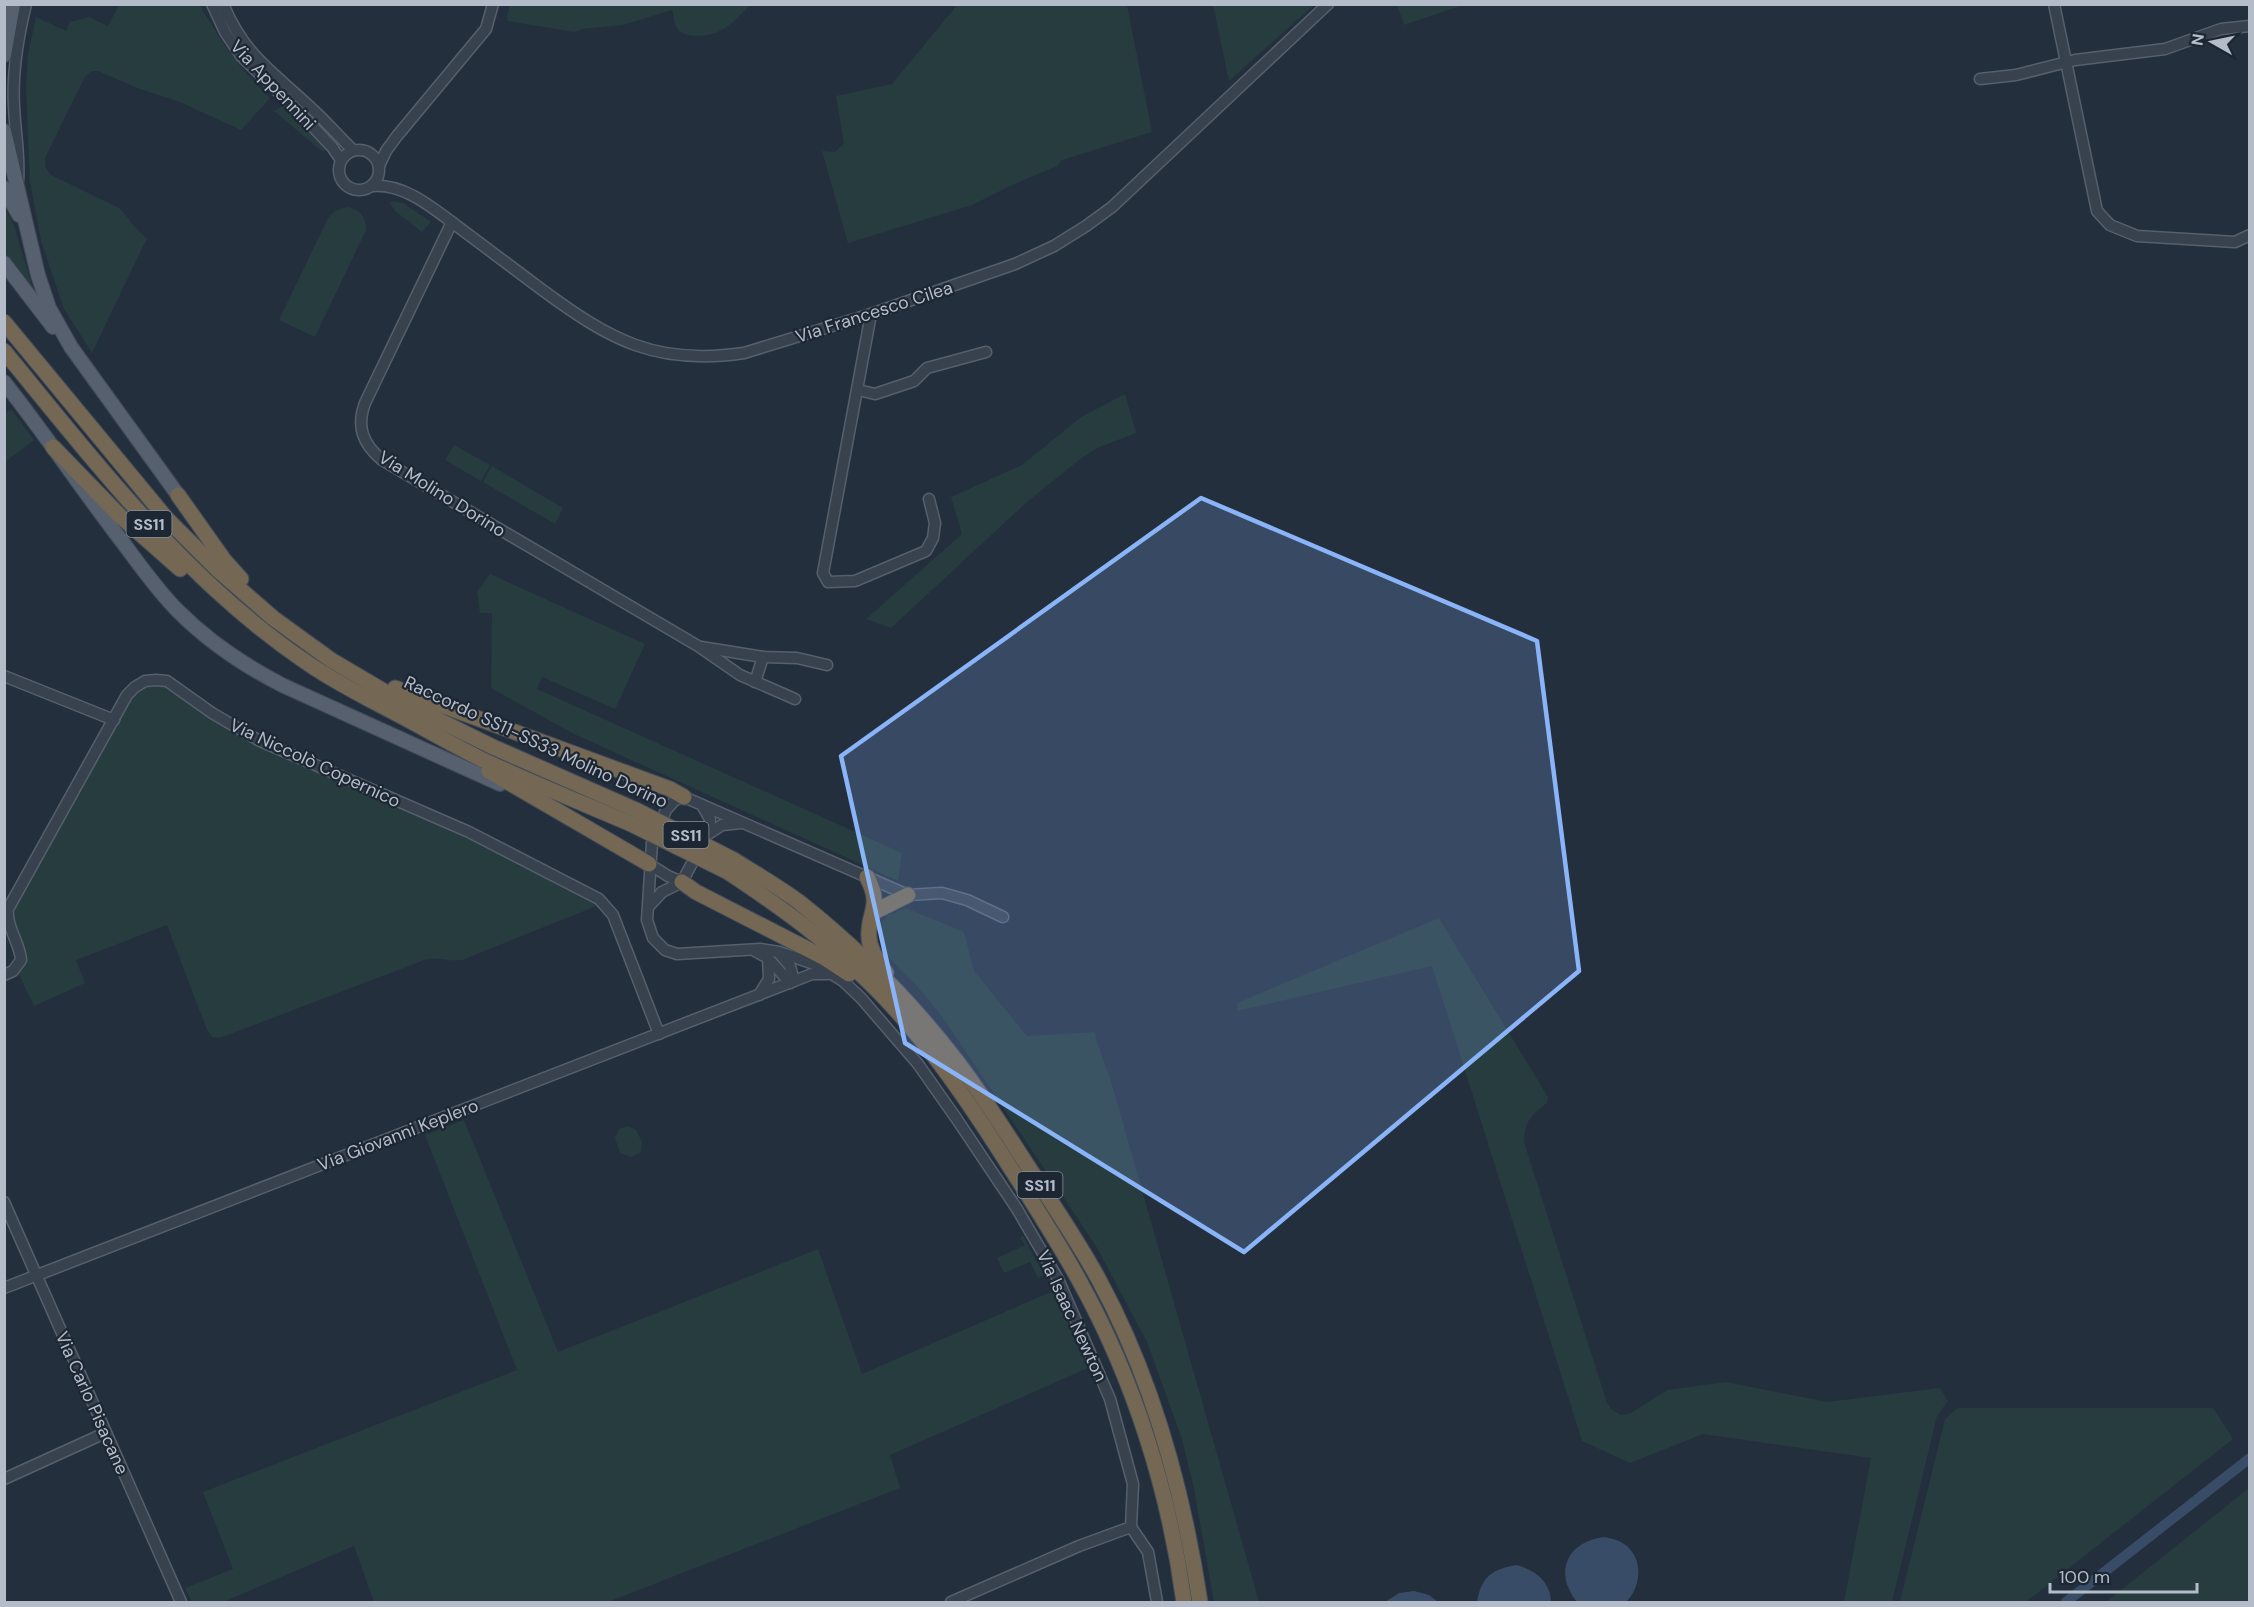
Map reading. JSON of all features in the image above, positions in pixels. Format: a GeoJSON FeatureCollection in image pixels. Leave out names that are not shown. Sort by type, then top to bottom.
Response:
{"type":"FeatureCollection","features":[{"type":"Feature","properties":{"kind":"highway","name":"SS11"},"geometry":{"type":"LineString","coordinates":[[4,322],[183,537],[238,589],[293,633]]}},
{"type":"Feature","properties":{"kind":"highway","name":"SS11"},"geometry":{"type":"LineString","coordinates":[[4,351],[142,517],[185,562],[257,625],[319,670]]}},
{"type":"Feature","properties":{"kind":"highway"},"geometry":{"type":"LineString","coordinates":[[53,447],[134,529],[256,635],[291,659],[319,670]]}},
{"type":"Feature","properties":{"kind":"highway"},"geometry":{"type":"LineString","coordinates":[[178,495],[233,571],[276,611],[293,633]]}},
{"type":"Feature","properties":{"kind":"highway","name":"Raccordo SS11-SS33 Molino Dorino"},"geometry":{"type":"LineString","coordinates":[[293,633],[353,674],[424,714],[634,817],[797,901],[838,935],[897,991],[956,1060],[987,1103],[1099,1280],[1130,1346],[1168,1448],[1183,1505],[1200,1602]]}},
{"type":"Feature","properties":{"kind":"highway"},"geometry":{"type":"LineString","coordinates":[[316,650],[342,660],[401,691],[591,760],[684,797]]}},
{"type":"Feature","properties":{"kind":"highway","name":"Raccordo SS11-SS33 Molino Dorino"},"geometry":{"type":"LineString","coordinates":[[319,670],[483,760],[634,817]]}},
{"type":"Feature","properties":{"kind":"highway"},"geometry":{"type":"LineString","coordinates":[[347,687],[388,719],[475,764],[649,864]]}},
{"type":"Feature","properties":{"kind":"highway","name":"Raccordo SS11-SS33 Molino Dorino"},"geometry":{"type":"LineString","coordinates":[[731,866],[832,948],[871,984],[911,1027],[952,1080],[1061,1248],[1098,1316],[1128,1387],[1153,1460],[1173,1537],[1184,1602]]}},
{"type":"Feature","properties":{"kind":"highway"},"geometry":{"type":"LineString","coordinates":[[867,877],[875,896],[868,938],[872,950],[897,991]]}},
{"type":"Feature","properties":{"kind":"highway"},"geometry":{"type":"LineString","coordinates":[[682,882],[696,892],[823,957],[846,972],[911,1027]]}},
{"type":"Feature","properties":{"kind":"highway"},"geometry":{"type":"LineString","coordinates":[[874,912],[908,895]]}},
{"type":"Feature","properties":{"kind":"main road"},"geometry":{"type":"LineString","coordinates":[[4,55],[13,4]]}},
{"type":"Feature","properties":{"kind":"main road"},"geometry":{"type":"LineString","coordinates":[[4,131],[45,297],[62,333],[178,495]]}},
{"type":"Feature","properties":{"kind":"main road"},"geometry":{"type":"LineString","coordinates":[[4,188],[13,201],[29,239]]}},
{"type":"Feature","properties":{"kind":"main road"},"geometry":{"type":"LineString","coordinates":[[4,263],[46,320],[62,333]]}},
{"type":"Feature","properties":{"kind":"main road"},"geometry":{"type":"LineString","coordinates":[[4,382],[156,587],[178,611],[215,643],[282,685],[542,802]]}},
{"type":"Feature","properties":{"kind":"street"},"geometry":{"type":"LineString","coordinates":[[18,184],[20,152],[14,114],[14,84],[26,4]]}},
{"type":"Feature","properties":{"kind":"street","name":"Via Appennini"},"geometry":{"type":"LineString","coordinates":[[212,4],[225,32],[242,56],[298,111],[341,160]]}},
{"type":"Feature","properties":{"kind":"street","name":"Via Appennini"},"geometry":{"type":"LineString","coordinates":[[223,4],[236,32],[252,55],[310,106],[353,150]]}},
{"type":"Feature","properties":{"kind":"street"},"geometry":{"type":"LineString","coordinates":[[398,136],[382,146],[353,150],[341,160],[339,176],[348,187],[362,190],[372,186],[377,179],[379,166],[386,151],[486,29],[493,4]]}},
{"type":"Feature","properties":{"kind":"street","name":"Via Francesco Cilea"},"geometry":{"type":"LineString","coordinates":[[372,186],[383,185],[400,189],[426,204],[588,323],[618,339],[651,351],[694,357],[744,353],[871,314],[1015,264],[1054,246],[1086,226],[1133,188],[1328,4]]}},
{"type":"Feature","properties":{"kind":"street","name":"Via Francesco Cilea"},"geometry":{"type":"LineString","coordinates":[[1309,24],[1337,4]]}},
{"type":"Feature","properties":{"kind":"street"},"geometry":{"type":"LineString","coordinates":[[2054,4],[2097,212],[2110,225],[2137,236],[2235,242],[2250,235]]}},
{"type":"Feature","properties":{"kind":"street"},"geometry":{"type":"LineString","coordinates":[[1980,79],[2016,75],[2108,55],[2165,49],[2221,29],[2250,26]]}},
{"type":"Feature","properties":{"kind":"street"},"geometry":{"type":"LineString","coordinates":[[365,150],[376,159],[379,166]]}},
{"type":"Feature","properties":{"kind":"street","name":"Via Francesco Cilea"},"geometry":{"type":"LineString","coordinates":[[379,166],[400,189]]}},
{"type":"Feature","properties":{"kind":"street","name":"Via Molino Dorino"},"geometry":{"type":"LineString","coordinates":[[452,222],[365,403],[361,419],[364,441],[382,460],[698,646]]}},
{"type":"Feature","properties":{"kind":"street"},"geometry":{"type":"LineString","coordinates":[[871,314],[823,573],[828,582],[855,581],[926,550],[933,538],[935,523],[929,499]]}},
{"type":"Feature","properties":{"kind":"street"},"geometry":{"type":"LineString","coordinates":[[858,390],[875,394],[914,381],[927,368],[986,352]]}},
{"type":"Feature","properties":{"kind":"street"},"geometry":{"type":"LineString","coordinates":[[698,646],[763,657],[797,658],[827,665]]}},
{"type":"Feature","properties":{"kind":"street"},"geometry":{"type":"LineString","coordinates":[[698,646],[740,675],[795,699]]}},
{"type":"Feature","properties":{"kind":"street"},"geometry":{"type":"LineString","coordinates":[[755,681],[763,657]]}},
{"type":"Feature","properties":{"kind":"street"},"geometry":{"type":"LineString","coordinates":[[4,676],[114,720]]}},
{"type":"Feature","properties":{"kind":"street","name":"Via Niccolò Copernico"},"geometry":{"type":"LineString","coordinates":[[4,975],[13,971],[21,960],[8,919],[8,909],[128,695],[135,687],[151,680],[167,681],[212,713],[258,740],[469,832],[592,894],[604,903],[613,915],[659,1034]]}},
{"type":"Feature","properties":{"kind":"street"},"geometry":{"type":"LineString","coordinates":[[684,797],[908,895],[942,893],[967,900],[1003,917]]}},
{"type":"Feature","properties":{"kind":"street","name":"Via Isaac Newton"},"geometry":{"type":"LineString","coordinates":[[684,797],[675,800],[666,810],[652,843],[647,920],[656,943],[670,953],[684,955],[765,949],[817,965],[843,981],[861,998],[918,1064],[1017,1209],[1058,1279],[1110,1399],[1133,1484],[1131,1527]]}},
{"type":"Feature","properties":{"kind":"street"},"geometry":{"type":"LineString","coordinates":[[649,906],[662,892],[682,882],[708,834],[710,819],[702,804]]}},
{"type":"Feature","properties":{"kind":"street"},"geometry":{"type":"LineString","coordinates":[[708,834],[722,825],[742,823]]}},
{"type":"Feature","properties":{"kind":"street"},"geometry":{"type":"LineString","coordinates":[[649,864],[682,882]]}},
{"type":"Feature","properties":{"kind":"street"},"geometry":{"type":"LineString","coordinates":[[751,949],[768,958],[792,982]]}},
{"type":"Feature","properties":{"kind":"street"},"geometry":{"type":"LineString","coordinates":[[779,952],[790,966],[792,982]]}},
{"type":"Feature","properties":{"kind":"street"},"geometry":{"type":"LineString","coordinates":[[759,995],[769,979],[768,958]]}},
{"type":"Feature","properties":{"kind":"street","name":"Via Giovanni Keplero"},"geometry":{"type":"LineString","coordinates":[[4,1288],[792,982],[817,973],[834,976]]}},
{"type":"Feature","properties":{"kind":"street","name":"Via Carlo Pisacane"},"geometry":{"type":"LineString","coordinates":[[4,1202],[182,1602]]}},
{"type":"Feature","properties":{"kind":"street"},"geometry":{"type":"LineString","coordinates":[[4,1479],[105,1433]]}},
{"type":"Feature","properties":{"kind":"street"},"geometry":{"type":"LineString","coordinates":[[951,1602],[1079,1546],[1131,1527],[1148,1552],[1156,1602]]}},
{"type":"Feature","properties":{"kind":"highlighted area"},"geometry":{"type":"Polygon","coordinates":[[[1201,498],[1537,641],[1579,971],[1244,1252],[905,1043],[841,756],[1201,498]]]}},
{"type":"Feature","properties":{"kind":"green space"},"geometry":{"type":"Polygon","coordinates":[[[510,4],[750,5],[732,23],[720,31],[694,36],[679,30],[672,10],[623,25],[582,29],[574,32],[508,21],[510,4]]]}},
{"type":"Feature","properties":{"kind":"green space"},"geometry":{"type":"Polygon","coordinates":[[[1213,4],[1314,5],[1229,81],[1213,4]]]}},
{"type":"Feature","properties":{"kind":"green space"},"geometry":{"type":"Polygon","coordinates":[[[1397,4],[1463,4],[1463,5],[1404,25],[1397,4]]]}},
{"type":"Feature","properties":{"kind":"green space"},"geometry":{"type":"Polygon","coordinates":[[[119,5],[200,5],[231,54],[270,98],[241,130],[180,102],[140,89],[98,71],[92,71],[85,77],[45,158],[46,168],[51,175],[119,208],[147,238],[92,353],[64,309],[41,241],[30,182],[26,87],[28,54],[36,17],[66,31],[70,22],[89,17],[108,26],[119,5]]]}},
{"type":"Feature","properties":{"kind":"green space"},"geometry":{"type":"Polygon","coordinates":[[[957,5],[1127,5],[1152,132],[1062,160],[1057,166],[972,205],[848,243],[822,151],[835,152],[844,143],[836,96],[892,84],[957,5]]]}},
{"type":"Feature","properties":{"kind":"green space"},"geometry":{"type":"Polygon","coordinates":[[[286,104],[326,148],[323,152],[274,111],[286,104]]]}},
{"type":"Feature","properties":{"kind":"green space"},"geometry":{"type":"Polygon","coordinates":[[[392,201],[403,203],[431,222],[422,232],[395,211],[390,203],[392,201]]]}},
{"type":"Feature","properties":{"kind":"green space"},"geometry":{"type":"Polygon","coordinates":[[[4,206],[14,226],[36,298],[5,254],[4,206]]]}},
{"type":"Feature","properties":{"kind":"green space"},"geometry":{"type":"Polygon","coordinates":[[[347,207],[362,215],[366,230],[315,337],[279,320],[328,218],[335,211],[347,207]]]}},
{"type":"Feature","properties":{"kind":"green space"},"geometry":{"type":"Polygon","coordinates":[[[1125,394],[1136,433],[1097,448],[1079,460],[1027,502],[891,628],[866,619],[962,534],[951,497],[1022,465],[1081,417],[1125,394]]]}},
{"type":"Feature","properties":{"kind":"green space"},"geometry":{"type":"Polygon","coordinates":[[[11,409],[34,440],[5,462],[5,414],[11,409]]]}},
{"type":"Feature","properties":{"kind":"green space"},"geometry":{"type":"Polygon","coordinates":[[[454,445],[490,465],[481,481],[445,460],[454,445]]]}},
{"type":"Feature","properties":{"kind":"green space"},"geometry":{"type":"Polygon","coordinates":[[[492,466],[563,508],[555,524],[483,482],[492,466]]]}},
{"type":"Feature","properties":{"kind":"green space"},"geometry":{"type":"Polygon","coordinates":[[[490,574],[645,644],[615,709],[542,677],[537,689],[902,853],[898,881],[574,734],[491,688],[492,613],[480,613],[477,592],[490,574]]]}},
{"type":"Feature","properties":{"kind":"green space"},"geometry":{"type":"Polygon","coordinates":[[[156,680],[231,725],[469,832],[604,903],[462,960],[427,959],[220,1038],[212,1037],[207,1030],[167,925],[76,960],[85,983],[34,1006],[16,968],[19,964],[8,909],[127,695],[156,680]]]}},
{"type":"Feature","properties":{"kind":"green space"},"geometry":{"type":"Polygon","coordinates":[[[906,908],[964,932],[974,971],[1027,1036],[1095,1032],[1111,1081],[1259,1602],[1214,1602],[1194,1489],[1182,1439],[1147,1342],[1096,1246],[941,1015],[884,953],[879,940],[879,931],[883,921],[888,915],[906,908]]]}},
{"type":"Feature","properties":{"kind":"green space"},"geometry":{"type":"Polygon","coordinates":[[[1439,918],[1548,1097],[1547,1103],[1533,1115],[1527,1124],[1524,1142],[1607,1403],[1612,1410],[1621,1415],[1631,1413],[1667,1390],[1726,1382],[1827,1402],[1940,1388],[1948,1401],[1937,1416],[1892,1602],[1844,1602],[1871,1458],[1703,1434],[1630,1463],[1582,1441],[1432,966],[1238,1011],[1237,1003],[1439,918]]]}},
{"type":"Feature","properties":{"kind":"green space"},"geometry":{"type":"Polygon","coordinates":[[[464,1120],[558,1352],[818,1249],[862,1374],[1053,1291],[1088,1368],[890,1455],[900,1488],[608,1602],[374,1602],[354,1546],[223,1602],[192,1602],[185,1588],[233,1569],[203,1492],[517,1370],[425,1135],[464,1120]]]}},
{"type":"Feature","properties":{"kind":"green space"},"geometry":{"type":"Polygon","coordinates":[[[628,1126],[636,1130],[642,1142],[641,1152],[631,1157],[620,1153],[615,1138],[619,1129],[628,1126]]]}},
{"type":"Feature","properties":{"kind":"green space"},"geometry":{"type":"Polygon","coordinates":[[[1023,1236],[1044,1275],[1038,1278],[1030,1262],[1004,1273],[997,1258],[1025,1245],[1020,1238],[1023,1236]]]}},
{"type":"Feature","properties":{"kind":"green space"},"geometry":{"type":"Polygon","coordinates":[[[1958,1408],[2213,1408],[2233,1439],[2026,1602],[1900,1602],[1945,1419],[1958,1408]]]}},
{"type":"Feature","properties":{"kind":"green space"},"geometry":{"type":"Polygon","coordinates":[[[2249,1488],[2249,1602],[2106,1602],[2249,1488]]]}},
{"type":"Feature","properties":{"kind":"water"},"geometry":{"type":"Polygon","coordinates":[[[1604,1537],[1619,1541],[1633,1553],[1638,1570],[1636,1587],[1626,1602],[1577,1602],[1566,1580],[1565,1570],[1568,1560],[1581,1545],[1604,1537]]]}},
{"type":"Feature","properties":{"kind":"water"},"geometry":{"type":"Polygon","coordinates":[[[1517,1565],[1541,1578],[1548,1588],[1551,1602],[1477,1602],[1481,1586],[1489,1576],[1501,1569],[1517,1565]]]}},
{"type":"Feature","properties":{"kind":"water"},"geometry":{"type":"Polygon","coordinates":[[[1414,1591],[1429,1595],[1438,1602],[1385,1602],[1399,1593],[1414,1591]]]}},
{"type":"Feature","properties":{"kind":"waterway"},"geometry":{"type":"LineString","coordinates":[[2066,1602],[2250,1458]]}}]}
